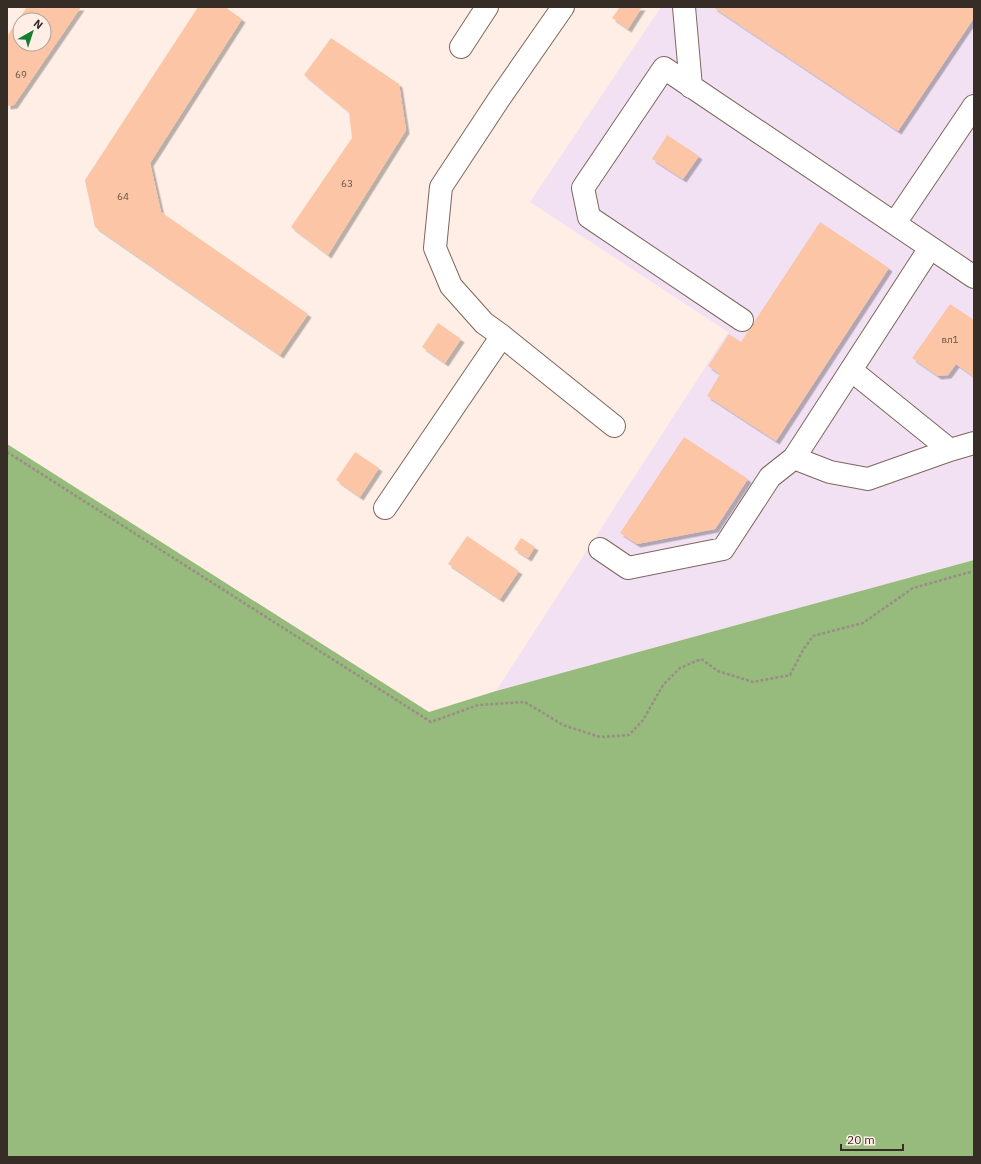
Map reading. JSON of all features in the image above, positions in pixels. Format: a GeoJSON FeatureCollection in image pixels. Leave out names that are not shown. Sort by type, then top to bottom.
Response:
{"type":"FeatureCollection","features":[{"type":"Feature","properties":{"kind":"lane"},"geometry":{"type":"LineString","coordinates":[[461,47],[487,7]]}},
{"type":"Feature","properties":{"kind":"lane"},"geometry":{"type":"LineString","coordinates":[[563,7],[499,99],[441,187],[435,248],[451,286],[484,323],[614,426]]}},
{"type":"Feature","properties":{"kind":"lane"},"geometry":{"type":"LineString","coordinates":[[684,7],[691,86]]}},
{"type":"Feature","properties":{"kind":"lane"},"geometry":{"type":"LineString","coordinates":[[742,320],[589,218],[583,188],[664,68],[974,277]]}},
{"type":"Feature","properties":{"kind":"lane"},"geometry":{"type":"LineString","coordinates":[[895,224],[974,106]]}},
{"type":"Feature","properties":{"kind":"lane"},"geometry":{"type":"LineString","coordinates":[[600,549],[628,568],[723,548],[770,477],[794,458],[930,248]]}},
{"type":"Feature","properties":{"kind":"lane"},"geometry":{"type":"LineString","coordinates":[[385,508],[502,336]]}},
{"type":"Feature","properties":{"kind":"lane"},"geometry":{"type":"LineString","coordinates":[[851,370],[950,450]]}},
{"type":"Feature","properties":{"kind":"lane"},"geometry":{"type":"LineString","coordinates":[[794,458],[830,472],[868,479],[974,443]]}},
{"type":"Feature","properties":{"kind":"path"},"geometry":{"type":"LineString","coordinates":[[7,452],[431,722],[478,705],[525,702],[563,724],[600,737],[630,735],[643,720],[663,685],[680,668],[702,659],[718,671],[753,682],[790,675],[802,650],[813,636],[863,623],[913,588],[974,571]]}},
{"type":"Feature","properties":{"kind":"shaded area"},"geometry":{"type":"Polygon","coordinates":[[[661,7],[974,7],[974,560],[496,691],[728,332],[530,202],[661,7]]]}},
{"type":"Feature","properties":{"kind":"green space"},"geometry":{"type":"Polygon","coordinates":[[[7,444],[429,712],[496,691],[974,560],[974,1157],[7,1157],[7,444]]]}},
{"type":"Feature","properties":{"kind":"building"},"geometry":{"type":"Polygon","coordinates":[[[27,7],[81,7],[52,49],[52,12],[24,12],[27,7]]]}},
{"type":"Feature","properties":{"kind":"building"},"geometry":{"type":"Polygon","coordinates":[[[198,7],[225,7],[242,19],[150,163],[161,212],[308,314],[280,355],[95,227],[85,180],[198,7]]]}},
{"type":"Feature","properties":{"kind":"building"},"geometry":{"type":"Polygon","coordinates":[[[620,7],[642,7],[628,29],[612,18],[620,7]]]}},
{"type":"Feature","properties":{"kind":"building"},"geometry":{"type":"Polygon","coordinates":[[[713,7],[974,7],[974,18],[898,131],[713,7]]]}},
{"type":"Feature","properties":{"kind":"building"},"geometry":{"type":"Polygon","coordinates":[[[12,29],[12,52],[50,52],[14,105],[7,106],[7,36],[12,29]]]}},
{"type":"Feature","properties":{"kind":"building"},"geometry":{"type":"Polygon","coordinates":[[[331,38],[399,84],[406,130],[328,255],[291,227],[352,138],[349,112],[304,75],[331,38]]]}},
{"type":"Feature","properties":{"kind":"building"},"geometry":{"type":"Polygon","coordinates":[[[667,135],[699,156],[683,179],[652,159],[667,135]]]}},
{"type":"Feature","properties":{"kind":"building"},"geometry":{"type":"Polygon","coordinates":[[[820,222],[889,268],[776,441],[707,396],[720,374],[708,366],[729,334],[741,342],[820,222]]]}},
{"type":"Feature","properties":{"kind":"building"},"geometry":{"type":"Polygon","coordinates":[[[950,304],[974,320],[974,377],[956,364],[948,375],[938,376],[912,358],[950,304]]]}},
{"type":"Feature","properties":{"kind":"building"},"geometry":{"type":"Polygon","coordinates":[[[438,323],[461,339],[445,363],[422,347],[438,323]]]}},
{"type":"Feature","properties":{"kind":"building"},"geometry":{"type":"Polygon","coordinates":[[[684,437],[748,479],[715,529],[637,544],[620,533],[684,437]]]}},
{"type":"Feature","properties":{"kind":"building"},"geometry":{"type":"Polygon","coordinates":[[[355,452],[379,468],[360,497],[336,480],[355,452]]]}},
{"type":"Feature","properties":{"kind":"building"},"geometry":{"type":"Polygon","coordinates":[[[467,536],[519,571],[500,599],[448,564],[467,536]]]}},
{"type":"Feature","properties":{"kind":"building"},"geometry":{"type":"Polygon","coordinates":[[[521,538],[535,547],[528,558],[514,549],[521,538]]]}}]}
